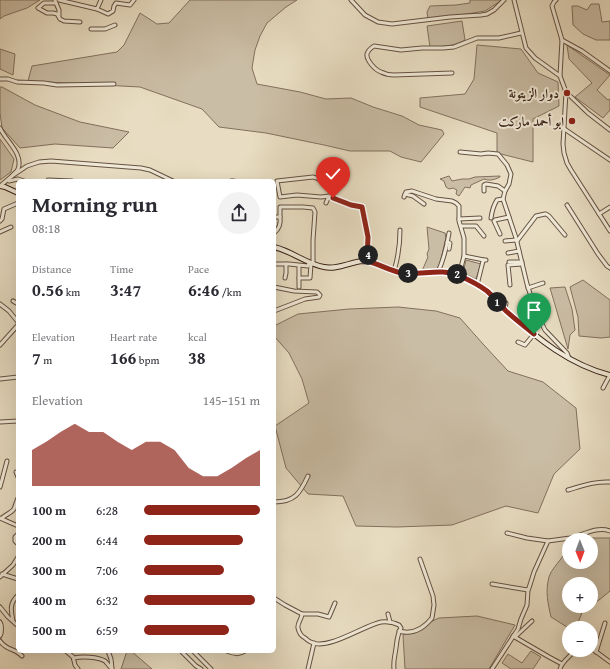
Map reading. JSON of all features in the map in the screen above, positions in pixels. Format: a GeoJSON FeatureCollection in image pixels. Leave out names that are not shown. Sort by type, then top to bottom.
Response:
{"type":"FeatureCollection","features":[{"type":"Feature","properties":{"kind":"main road"},"geometry":{"type":"LineString","coordinates":[[0,186],[16,192]]}},
{"type":"Feature","properties":{"kind":"main road"},"geometry":{"type":"LineString","coordinates":[[276,248],[289,252],[311,264],[325,268],[341,268],[356,262],[367,261],[394,271],[406,273],[449,272],[459,275],[487,291],[505,309],[553,349],[584,366],[610,375]]}},
{"type":"Feature","properties":{"kind":"street"},"geometry":{"type":"LineString","coordinates":[[59,0],[97,9],[106,14],[113,11],[116,3],[130,5],[134,0]]}},
{"type":"Feature","properties":{"kind":"street"},"geometry":{"type":"LineString","coordinates":[[97,9],[101,0]]}},
{"type":"Feature","properties":{"kind":"street"},"geometry":{"type":"LineString","coordinates":[[351,0],[366,16],[378,22],[392,24],[482,15],[494,10],[504,0]]}},
{"type":"Feature","properties":{"kind":"street"},"geometry":{"type":"LineString","coordinates":[[514,0],[521,33],[526,48],[539,61],[560,76]]}},
{"type":"Feature","properties":{"kind":"street"},"geometry":{"type":"LineString","coordinates":[[556,0],[552,6],[562,40],[560,76],[566,92],[563,128],[564,153],[567,163],[610,231]]}},
{"type":"Feature","properties":{"kind":"street"},"geometry":{"type":"LineString","coordinates":[[59,17],[55,1],[44,3],[38,8],[47,13],[57,14],[60,19],[64,21],[80,22]]}},
{"type":"Feature","properties":{"kind":"street"},"geometry":{"type":"LineString","coordinates":[[91,29],[105,29],[115,25]]}},
{"type":"Feature","properties":{"kind":"street"},"geometry":{"type":"LineString","coordinates":[[452,73],[385,74],[379,72],[374,66],[368,56],[368,52],[374,46],[401,50],[455,47],[477,38],[498,38],[521,33]]}},
{"type":"Feature","properties":{"kind":"street"},"geometry":{"type":"LineString","coordinates":[[562,40],[582,51],[610,71]]}},
{"type":"Feature","properties":{"kind":"street"},"geometry":{"type":"LineString","coordinates":[[0,79],[8,78],[17,82],[54,85],[114,84]]}},
{"type":"Feature","properties":{"kind":"street"},"geometry":{"type":"LineString","coordinates":[[566,92],[588,113],[610,130]]}},
{"type":"Feature","properties":{"kind":"street"},"geometry":{"type":"LineString","coordinates":[[0,128],[17,153],[18,167],[12,176],[0,186]]}},
{"type":"Feature","properties":{"kind":"street"},"geometry":{"type":"LineString","coordinates":[[563,128],[610,160]]}},
{"type":"Feature","properties":{"kind":"street"},"geometry":{"type":"LineString","coordinates":[[460,152],[498,154],[507,166],[510,174],[509,184],[503,198],[516,240],[528,288],[541,323],[549,334],[567,352],[568,357]]}},
{"type":"Feature","properties":{"kind":"street"},"geometry":{"type":"LineString","coordinates":[[12,176],[27,166],[40,162],[51,161],[141,168],[150,170],[169,179]]}},
{"type":"Feature","properties":{"kind":"street"},"geometry":{"type":"LineString","coordinates":[[328,188],[324,183],[313,177],[277,181],[280,197],[297,195],[321,197],[329,196],[351,205],[362,207],[368,237],[367,261]]}},
{"type":"Feature","properties":{"kind":"street"},"geometry":{"type":"LineString","coordinates":[[7,181],[16,179]]}},
{"type":"Feature","properties":{"kind":"street"},"geometry":{"type":"LineString","coordinates":[[484,190],[484,185],[486,184],[498,186],[505,191]]}},
{"type":"Feature","properties":{"kind":"street"},"geometry":{"type":"LineString","coordinates":[[424,204],[414,196],[404,195],[406,192],[412,192],[456,203],[459,206],[459,219],[464,238],[464,256],[459,275]]}},
{"type":"Feature","properties":{"kind":"street"},"geometry":{"type":"LineString","coordinates":[[326,203],[329,196]]}},
{"type":"Feature","properties":{"kind":"street"},"geometry":{"type":"LineString","coordinates":[[491,218],[492,202],[503,198]]}},
{"type":"Feature","properties":{"kind":"street"},"geometry":{"type":"LineString","coordinates":[[0,221],[2,219],[4,209],[16,204]]}},
{"type":"Feature","properties":{"kind":"street"},"geometry":{"type":"LineString","coordinates":[[567,205],[598,254],[610,268]]}},
{"type":"Feature","properties":{"kind":"street"},"geometry":{"type":"LineString","coordinates":[[276,232],[279,226],[280,207],[313,208],[315,212],[310,278],[299,278]]}},
{"type":"Feature","properties":{"kind":"street"},"geometry":{"type":"LineString","coordinates":[[599,214],[610,207]]}},
{"type":"Feature","properties":{"kind":"street"},"geometry":{"type":"LineString","coordinates":[[505,241],[516,240],[536,216],[545,214],[565,235]]}},
{"type":"Feature","properties":{"kind":"street"},"geometry":{"type":"LineString","coordinates":[[500,234],[494,221],[509,217]]}},
{"type":"Feature","properties":{"kind":"street"},"geometry":{"type":"LineString","coordinates":[[459,219],[480,218]]}},
{"type":"Feature","properties":{"kind":"street"},"geometry":{"type":"LineString","coordinates":[[461,226],[476,226],[484,236]]}},
{"type":"Feature","properties":{"kind":"street"},"geometry":{"type":"LineString","coordinates":[[0,232],[11,227]]}},
{"type":"Feature","properties":{"kind":"street"},"geometry":{"type":"LineString","coordinates":[[394,271],[400,230]]}},
{"type":"Feature","properties":{"kind":"street"},"geometry":{"type":"LineString","coordinates":[[438,272],[448,242],[449,233]]}},
{"type":"Feature","properties":{"kind":"street"},"geometry":{"type":"LineString","coordinates":[[448,242],[450,243],[449,249]]}},
{"type":"Feature","properties":{"kind":"street"},"geometry":{"type":"LineString","coordinates":[[508,253],[519,252]]}},
{"type":"Feature","properties":{"kind":"street"},"geometry":{"type":"LineString","coordinates":[[464,256],[485,260],[483,262],[477,285]]}},
{"type":"Feature","properties":{"kind":"street"},"geometry":{"type":"LineString","coordinates":[[509,262],[522,263]]}},
{"type":"Feature","properties":{"kind":"street"},"geometry":{"type":"LineString","coordinates":[[510,285],[508,265],[522,263]]}},
{"type":"Feature","properties":{"kind":"street"},"geometry":{"type":"LineString","coordinates":[[276,264],[308,266],[311,264]]}},
{"type":"Feature","properties":{"kind":"street"},"geometry":{"type":"LineString","coordinates":[[285,278],[286,264]]}},
{"type":"Feature","properties":{"kind":"street"},"geometry":{"type":"LineString","coordinates":[[298,287],[299,266]]}},
{"type":"Feature","properties":{"kind":"street"},"geometry":{"type":"LineString","coordinates":[[528,288],[543,283]]}},
{"type":"Feature","properties":{"kind":"street"},"geometry":{"type":"LineString","coordinates":[[276,287],[294,291],[317,292],[320,295],[319,297],[305,299],[276,310]]}},
{"type":"Feature","properties":{"kind":"street"},"geometry":{"type":"LineString","coordinates":[[0,304],[9,311],[16,320]]}},
{"type":"Feature","properties":{"kind":"street"},"geometry":{"type":"LineString","coordinates":[[505,309],[506,304]]}},
{"type":"Feature","properties":{"kind":"street"},"geometry":{"type":"LineString","coordinates":[[0,345],[16,327]]}},
{"type":"Feature","properties":{"kind":"street"},"geometry":{"type":"LineString","coordinates":[[518,342],[525,345],[534,334]]}},
{"type":"Feature","properties":{"kind":"street"},"geometry":{"type":"LineString","coordinates":[[568,357],[571,353]]}},
{"type":"Feature","properties":{"kind":"street"},"geometry":{"type":"LineString","coordinates":[[603,388],[610,375]]}},
{"type":"Feature","properties":{"kind":"street"},"geometry":{"type":"LineString","coordinates":[[0,379],[16,377]]}},
{"type":"Feature","properties":{"kind":"street"},"geometry":{"type":"LineString","coordinates":[[0,422],[16,421]]}},
{"type":"Feature","properties":{"kind":"street"},"geometry":{"type":"LineString","coordinates":[[0,487],[7,461]]}},
{"type":"Feature","properties":{"kind":"street"},"geometry":{"type":"LineString","coordinates":[[276,502],[283,502],[296,496],[308,476]]}},
{"type":"Feature","properties":{"kind":"street"},"geometry":{"type":"LineString","coordinates":[[568,490],[591,483],[602,481],[610,482]]}},
{"type":"Feature","properties":{"kind":"street"},"geometry":{"type":"LineString","coordinates":[[16,504],[12,511],[1,518],[16,525]]}},
{"type":"Feature","properties":{"kind":"street"},"geometry":{"type":"LineString","coordinates":[[507,533],[548,541],[570,538],[593,530],[610,530]]}},
{"type":"Feature","properties":{"kind":"street"},"geometry":{"type":"LineString","coordinates":[[492,669],[514,637],[527,605],[528,590],[530,588],[534,572],[548,541]]}},
{"type":"Feature","properties":{"kind":"street"},"geometry":{"type":"LineString","coordinates":[[399,631],[408,633],[419,630],[432,618],[434,605],[420,559]]}},
{"type":"Feature","properties":{"kind":"street"},"geometry":{"type":"LineString","coordinates":[[1,576],[16,560]]}},
{"type":"Feature","properties":{"kind":"street"},"geometry":{"type":"LineString","coordinates":[[1,576],[16,579]]}},
{"type":"Feature","properties":{"kind":"street"},"geometry":{"type":"LineString","coordinates":[[492,584],[528,590]]}},
{"type":"Feature","properties":{"kind":"street"},"geometry":{"type":"LineString","coordinates":[[13,621],[11,609],[12,603],[16,598]]}},
{"type":"Feature","properties":{"kind":"street"},"geometry":{"type":"LineString","coordinates":[[276,599],[302,614],[318,614],[329,617],[335,603]]}},
{"type":"Feature","properties":{"kind":"street"},"geometry":{"type":"LineString","coordinates":[[0,607],[16,624]]}},
{"type":"Feature","properties":{"kind":"street"},"geometry":{"type":"LineString","coordinates":[[302,614],[298,626],[299,631],[302,636],[314,643],[332,642],[375,624],[390,622],[399,625],[401,628],[397,638],[393,661],[394,669]]}},
{"type":"Feature","properties":{"kind":"street"},"geometry":{"type":"LineString","coordinates":[[388,614],[390,622]]}},
{"type":"Feature","properties":{"kind":"street"},"geometry":{"type":"LineString","coordinates":[[514,637],[532,621]]}},
{"type":"Feature","properties":{"kind":"street"},"geometry":{"type":"LineString","coordinates":[[0,622],[0,640],[8,649],[16,651]]}},
{"type":"Feature","properties":{"kind":"street"},"geometry":{"type":"LineString","coordinates":[[598,646],[605,623]]}},
{"type":"Feature","properties":{"kind":"street"},"geometry":{"type":"LineString","coordinates":[[514,637],[562,664]]}},
{"type":"Feature","properties":{"kind":"street"},"geometry":{"type":"LineString","coordinates":[[308,669],[314,643]]}},
{"type":"Feature","properties":{"kind":"street"},"geometry":{"type":"LineString","coordinates":[[18,653],[22,656]]}},
{"type":"Feature","properties":{"kind":"street"},"geometry":{"type":"LineString","coordinates":[[69,653],[74,658],[76,668]]}},
{"type":"Feature","properties":{"kind":"street"},"geometry":{"type":"LineString","coordinates":[[109,653],[112,669]]}},
{"type":"Feature","properties":{"kind":"street"},"geometry":{"type":"LineString","coordinates":[[183,653],[201,669]]}},
{"type":"Feature","properties":{"kind":"street"},"geometry":{"type":"LineString","coordinates":[[195,653],[211,669]]}},
{"type":"Feature","properties":{"kind":"street"},"geometry":{"type":"LineString","coordinates":[[230,653],[241,653]]}},
{"type":"Feature","properties":{"kind":"street"},"geometry":{"type":"LineString","coordinates":[[598,653],[610,662]]}},
{"type":"Feature","properties":{"kind":"street"},"geometry":{"type":"LineString","coordinates":[[74,658],[86,657],[102,660],[112,669]]}},
{"type":"Feature","properties":{"kind":"street"},"geometry":{"type":"LineString","coordinates":[[560,669],[562,664],[569,657]]}},
{"type":"Feature","properties":{"kind":"shaded area"},"geometry":{"type":"Polygon","coordinates":[[[0,0],[40,0],[27,8],[4,16],[0,19],[0,0]]]}},
{"type":"Feature","properties":{"kind":"shaded area"},"geometry":{"type":"Polygon","coordinates":[[[190,0],[297,0],[267,23],[260,36],[255,50],[252,68],[257,84],[300,92],[326,99],[351,98],[402,116],[419,125],[442,130],[444,134],[421,162],[401,157],[390,151],[350,151],[266,133],[219,127],[202,109],[140,87],[28,81],[32,66],[117,52],[124,45],[140,13],[157,24],[169,23],[190,0]]]}},
{"type":"Feature","properties":{"kind":"shaded area"},"geometry":{"type":"Polygon","coordinates":[[[470,0],[501,0],[485,11],[428,19],[427,12],[430,6],[470,3],[470,0]]]}},
{"type":"Feature","properties":{"kind":"shaded area"},"geometry":{"type":"Polygon","coordinates":[[[591,4],[599,4],[602,22],[610,21],[610,40],[596,40],[583,34],[573,25],[572,6],[578,6],[587,10],[591,4]]]}},
{"type":"Feature","properties":{"kind":"shaded area"},"geometry":{"type":"Polygon","coordinates":[[[462,21],[465,40],[448,46],[430,47],[427,26],[462,21]]]}},
{"type":"Feature","properties":{"kind":"shaded area"},"geometry":{"type":"Polygon","coordinates":[[[477,45],[521,49],[538,73],[558,82],[559,106],[533,119],[533,162],[497,153],[497,133],[420,107],[420,98],[465,94],[474,79],[477,45]]]}},
{"type":"Feature","properties":{"kind":"shaded area"},"geometry":{"type":"Polygon","coordinates":[[[567,45],[610,75],[597,90],[608,100],[610,99],[610,110],[603,118],[575,97],[592,83],[569,59],[567,45]]]}},
{"type":"Feature","properties":{"kind":"shaded area"},"geometry":{"type":"Polygon","coordinates":[[[0,49],[15,54],[13,75],[0,69],[0,49]]]}},
{"type":"Feature","properties":{"kind":"shaded area"},"geometry":{"type":"Polygon","coordinates":[[[0,87],[35,105],[80,122],[129,132],[113,148],[55,144],[20,148],[2,128],[0,113],[0,87]]]}},
{"type":"Feature","properties":{"kind":"shaded area"},"geometry":{"type":"Polygon","coordinates":[[[0,139],[14,159],[11,172],[0,180],[0,139]]]}},
{"type":"Feature","properties":{"kind":"shaded area"},"geometry":{"type":"Polygon","coordinates":[[[449,176],[452,181],[475,177],[500,177],[492,180],[484,179],[471,185],[470,188],[465,187],[459,196],[456,194],[457,190],[453,188],[449,189],[446,187],[444,181],[440,179],[449,176]]]}},
{"type":"Feature","properties":{"kind":"shaded area"},"geometry":{"type":"Polygon","coordinates":[[[427,227],[445,233],[446,238],[437,270],[422,271],[428,257],[427,254],[429,249],[427,227]]]}},
{"type":"Feature","properties":{"kind":"shaded area"},"geometry":{"type":"Polygon","coordinates":[[[466,260],[481,264],[476,279],[463,273],[466,260]]]}},
{"type":"Feature","properties":{"kind":"shaded area"},"geometry":{"type":"Polygon","coordinates":[[[583,280],[610,300],[610,337],[601,338],[579,336],[578,317],[570,287],[583,280]]]}},
{"type":"Feature","properties":{"kind":"shaded area"},"geometry":{"type":"Polygon","coordinates":[[[565,287],[572,309],[575,330],[570,335],[568,349],[550,288],[565,287]]]}},
{"type":"Feature","properties":{"kind":"shaded area"},"geometry":{"type":"Polygon","coordinates":[[[398,307],[436,311],[460,318],[508,371],[543,382],[576,408],[580,449],[554,474],[538,513],[506,506],[452,525],[397,527],[356,526],[343,496],[308,494],[286,468],[276,430],[276,425],[309,403],[302,379],[289,353],[276,338],[276,325],[298,314],[349,309],[398,307]]]}},
{"type":"Feature","properties":{"kind":"shaded area"},"geometry":{"type":"Polygon","coordinates":[[[598,538],[610,538],[610,591],[599,600],[598,577],[562,577],[562,613],[582,613],[579,621],[562,621],[562,624],[551,617],[547,592],[549,577],[562,557],[562,569],[598,569],[598,538]]]}},
{"type":"Feature","properties":{"kind":"shaded area"},"geometry":{"type":"Polygon","coordinates":[[[477,616],[515,625],[489,669],[405,669],[403,635],[439,618],[477,616]]]}},
{"type":"Feature","properties":{"kind":"shaded area"},"geometry":{"type":"Polygon","coordinates":[[[531,651],[541,657],[533,669],[511,669],[502,663],[508,654],[522,663],[531,651]]]}},
{"type":"Feature","properties":{"kind":"shaded area"},"geometry":{"type":"Polygon","coordinates":[[[126,653],[133,653],[152,669],[121,669],[126,653]]]}},
{"type":"Feature","properties":{"kind":"place","name":"دوار الزيتونة"},"geometry":{"type":"Point","coordinates":[567,93]}},
{"type":"Feature","properties":{"kind":"place","name":"ابو أحمد ماركت"},"geometry":{"type":"Point","coordinates":[572,121]}},
{"type":"Feature","properties":{"kind":"route"},"geometry":{"type":"LineString","coordinates":[[333,198],[351,205],[362,207],[368,237],[367,261],[403,273],[416,274],[449,272],[460,276],[482,287],[507,312],[534,334]]}}]}
